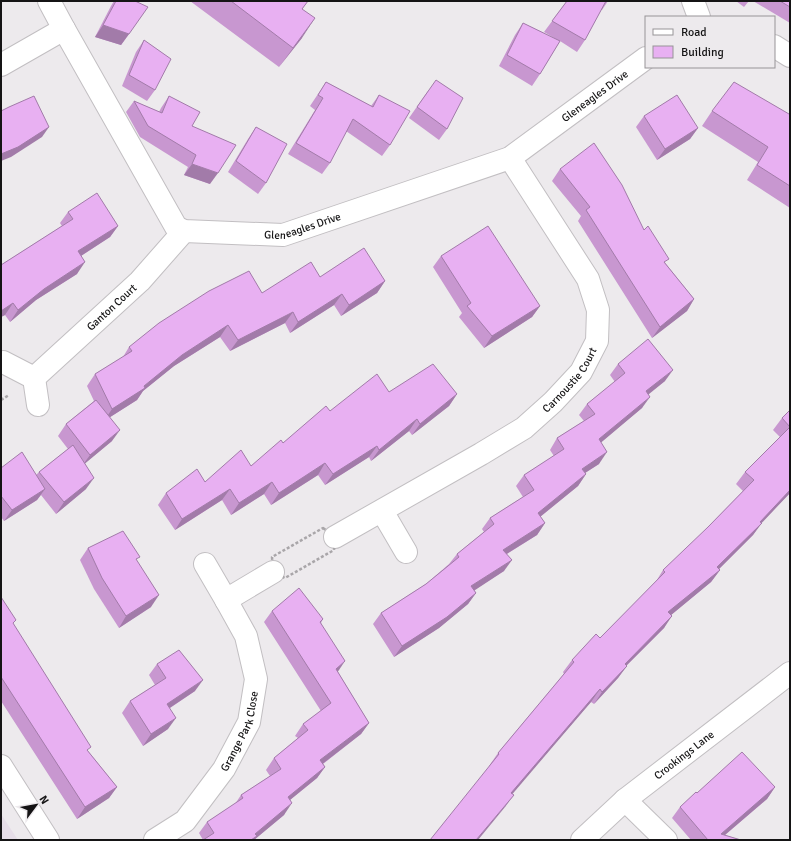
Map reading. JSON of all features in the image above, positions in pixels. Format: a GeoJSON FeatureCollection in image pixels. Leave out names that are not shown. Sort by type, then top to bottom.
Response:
{"type":"FeatureCollection","features":[{"type":"Feature","properties":{"kind":"street"},"geometry":{"type":"LineString","coordinates":[[49,1],[176,227],[184,231]]}},
{"type":"Feature","properties":{"kind":"street"},"geometry":{"type":"LineString","coordinates":[[693,1],[698,16]]}},
{"type":"Feature","properties":{"kind":"street"},"geometry":{"type":"LineString","coordinates":[[1,65],[64,29]]}},
{"type":"Feature","properties":{"kind":"street"},"geometry":{"type":"LineString","coordinates":[[775,47],[790,56]]}},
{"type":"Feature","properties":{"kind":"street","name":"Gleneagles Drive"},"geometry":{"type":"LineString","coordinates":[[184,231],[283,234],[510,158],[645,59]]}},
{"type":"Feature","properties":{"kind":"street","name":"Carnoustie Court"},"geometry":{"type":"LineString","coordinates":[[335,537],[524,428],[554,402],[581,372],[597,341],[598,310],[588,279],[510,158]]}},
{"type":"Feature","properties":{"kind":"street","name":"Ganton Court"},"geometry":{"type":"LineString","coordinates":[[34,378],[140,281],[184,231]]}},
{"type":"Feature","properties":{"kind":"street"},"geometry":{"type":"LineString","coordinates":[[3,362],[34,378],[38,405]]}},
{"type":"Feature","properties":{"kind":"street"},"geometry":{"type":"LineString","coordinates":[[382,511],[406,552]]}},
{"type":"Feature","properties":{"kind":"street","name":"Grange Park Close"},"geometry":{"type":"LineString","coordinates":[[155,840],[185,821],[224,769],[249,722],[256,679],[246,636],[205,564]]}},
{"type":"Feature","properties":{"kind":"street"},"geometry":{"type":"LineString","coordinates":[[226,600],[273,572]]}},
{"type":"Feature","properties":{"kind":"street","name":"Crookings Lane"},"geometry":{"type":"LineString","coordinates":[[582,840],[625,800],[790,673]]}},
{"type":"Feature","properties":{"kind":"street"},"geometry":{"type":"LineString","coordinates":[[1,766],[48,840]]}},
{"type":"Feature","properties":{"kind":"street"},"geometry":{"type":"LineString","coordinates":[[625,800],[666,840]]}},
{"type":"Feature","properties":{"kind":"path"},"geometry":{"type":"LineString","coordinates":[[323,528],[335,537],[334,550],[285,578],[273,572],[272,557],[323,528]]}},
{"type":"Feature","properties":{"kind":"shaded area"},"geometry":{"type":"Polygon","coordinates":[[[1,814],[18,840],[1,840],[1,814]]]}},
{"type":"Feature","properties":{"kind":"building"},"geometry":{"type":"Polygon","coordinates":[[[116,1],[135,1],[148,7],[129,34],[103,25],[116,1]]]}},
{"type":"Feature","properties":{"kind":"building"},"geometry":{"type":"Polygon","coordinates":[[[231,1],[308,1],[302,9],[315,18],[293,48],[231,1]]]}},
{"type":"Feature","properties":{"kind":"building"},"geometry":{"type":"Polygon","coordinates":[[[567,1],[606,1],[585,40],[552,21],[567,1]]]}},
{"type":"Feature","properties":{"kind":"building"},"geometry":{"type":"Polygon","coordinates":[[[780,1],[790,1],[790,7],[780,1]]]}},
{"type":"Feature","properties":{"kind":"building"},"geometry":{"type":"Polygon","coordinates":[[[523,23],[560,41],[540,74],[507,55],[523,23]]]}},
{"type":"Feature","properties":{"kind":"building"},"geometry":{"type":"Polygon","coordinates":[[[144,40],[171,59],[155,90],[129,75],[144,40]]]}},
{"type":"Feature","properties":{"kind":"building"},"geometry":{"type":"Polygon","coordinates":[[[436,80],[463,98],[447,129],[417,107],[436,80]]]}},
{"type":"Feature","properties":{"kind":"building"},"geometry":{"type":"Polygon","coordinates":[[[326,82],[373,107],[379,95],[410,111],[390,145],[353,119],[330,163],[296,143],[323,98],[318,95],[326,82]]]}},
{"type":"Feature","properties":{"kind":"building"},"geometry":{"type":"Polygon","coordinates":[[[734,82],[789,114],[790,113],[790,186],[757,165],[768,147],[712,111],[734,82]]]}},
{"type":"Feature","properties":{"kind":"building"},"geometry":{"type":"Polygon","coordinates":[[[677,95],[698,128],[665,149],[644,116],[677,95]]]}},
{"type":"Feature","properties":{"kind":"building"},"geometry":{"type":"Polygon","coordinates":[[[34,96],[49,127],[18,147],[1,154],[1,111],[34,96]]]}},
{"type":"Feature","properties":{"kind":"building"},"geometry":{"type":"Polygon","coordinates":[[[169,96],[200,112],[192,126],[236,145],[218,173],[192,164],[196,155],[148,126],[134,101],[162,113],[169,96]]]}},
{"type":"Feature","properties":{"kind":"building"},"geometry":{"type":"Polygon","coordinates":[[[256,127],[287,144],[266,183],[236,161],[256,127]]]}},
{"type":"Feature","properties":{"kind":"building"},"geometry":{"type":"Polygon","coordinates":[[[594,143],[622,185],[644,230],[648,226],[669,259],[664,262],[694,299],[660,327],[586,210],[590,207],[560,169],[594,143]]]}},
{"type":"Feature","properties":{"kind":"building"},"geometry":{"type":"Polygon","coordinates":[[[97,193],[118,226],[78,251],[85,262],[44,289],[18,310],[13,303],[1,311],[1,265],[73,219],[68,212],[97,193]]]}},
{"type":"Feature","properties":{"kind":"building"},"geometry":{"type":"Polygon","coordinates":[[[488,226],[540,306],[492,336],[467,306],[471,303],[441,256],[488,226]]]}},
{"type":"Feature","properties":{"kind":"building"},"geometry":{"type":"Polygon","coordinates":[[[364,248],[385,281],[349,305],[342,294],[298,322],[293,312],[238,340],[228,325],[182,355],[144,386],[145,388],[112,409],[95,374],[132,351],[129,347],[159,323],[209,291],[249,271],[262,293],[311,262],[320,277],[364,248]]]}},
{"type":"Feature","properties":{"kind":"building"},"geometry":{"type":"Polygon","coordinates":[[[648,339],[673,370],[646,391],[650,397],[599,439],[607,452],[582,469],[586,474],[538,513],[545,523],[503,550],[512,560],[471,586],[476,593],[447,617],[402,646],[381,613],[426,584],[459,557],[457,554],[494,524],[490,518],[534,490],[524,475],[564,449],[557,438],[595,414],[587,404],[625,373],[618,364],[648,339]]]}},
{"type":"Feature","properties":{"kind":"building"},"geometry":{"type":"Polygon","coordinates":[[[433,364],[457,394],[420,424],[417,419],[379,450],[377,446],[333,474],[325,463],[279,493],[272,482],[239,503],[230,489],[182,519],[166,493],[197,469],[205,482],[241,450],[251,466],[281,440],[283,443],[326,406],[330,411],[377,374],[389,392],[433,364]]]}},
{"type":"Feature","properties":{"kind":"building"},"geometry":{"type":"Polygon","coordinates":[[[96,400],[120,430],[90,455],[66,424],[96,400]]]}},
{"type":"Feature","properties":{"kind":"building"},"geometry":{"type":"Polygon","coordinates":[[[790,410],[790,427],[782,418],[790,410]]]}},
{"type":"Feature","properties":{"kind":"building"},"geometry":{"type":"Polygon","coordinates":[[[790,427],[790,490],[760,522],[762,523],[717,567],[720,570],[668,612],[672,616],[625,664],[627,666],[602,692],[600,689],[511,793],[514,795],[476,840],[430,840],[499,754],[498,753],[574,662],[572,660],[596,634],[600,638],[665,572],[663,570],[754,480],[745,472],[790,427]]]}},
{"type":"Feature","properties":{"kind":"building"},"geometry":{"type":"Polygon","coordinates":[[[73,445],[94,478],[64,502],[39,472],[73,445]]]}},
{"type":"Feature","properties":{"kind":"building"},"geometry":{"type":"Polygon","coordinates":[[[22,452],[45,489],[12,510],[1,496],[1,468],[22,452]]]}},
{"type":"Feature","properties":{"kind":"building"},"geometry":{"type":"Polygon","coordinates":[[[123,531],[140,557],[136,559],[159,595],[126,616],[102,578],[88,548],[123,531]]]}},
{"type":"Feature","properties":{"kind":"building"},"geometry":{"type":"Polygon","coordinates":[[[299,588],[323,619],[320,622],[345,661],[336,669],[369,723],[320,760],[325,767],[288,797],[292,803],[255,834],[257,836],[251,840],[203,840],[214,833],[207,822],[243,798],[241,795],[281,769],[274,758],[308,730],[303,724],[331,703],[272,611],[299,588]]]}},
{"type":"Feature","properties":{"kind":"building"},"geometry":{"type":"Polygon","coordinates":[[[1,597],[16,620],[13,623],[91,747],[87,750],[117,787],[85,807],[1,677],[1,597]]]}},
{"type":"Feature","properties":{"kind":"building"},"geometry":{"type":"Polygon","coordinates":[[[179,650],[203,680],[167,704],[176,718],[151,734],[130,701],[166,678],[157,664],[179,650]]]}},
{"type":"Feature","properties":{"kind":"building"},"geometry":{"type":"Polygon","coordinates":[[[742,752],[775,787],[721,834],[741,840],[708,840],[680,807],[742,752]]]}}]}
